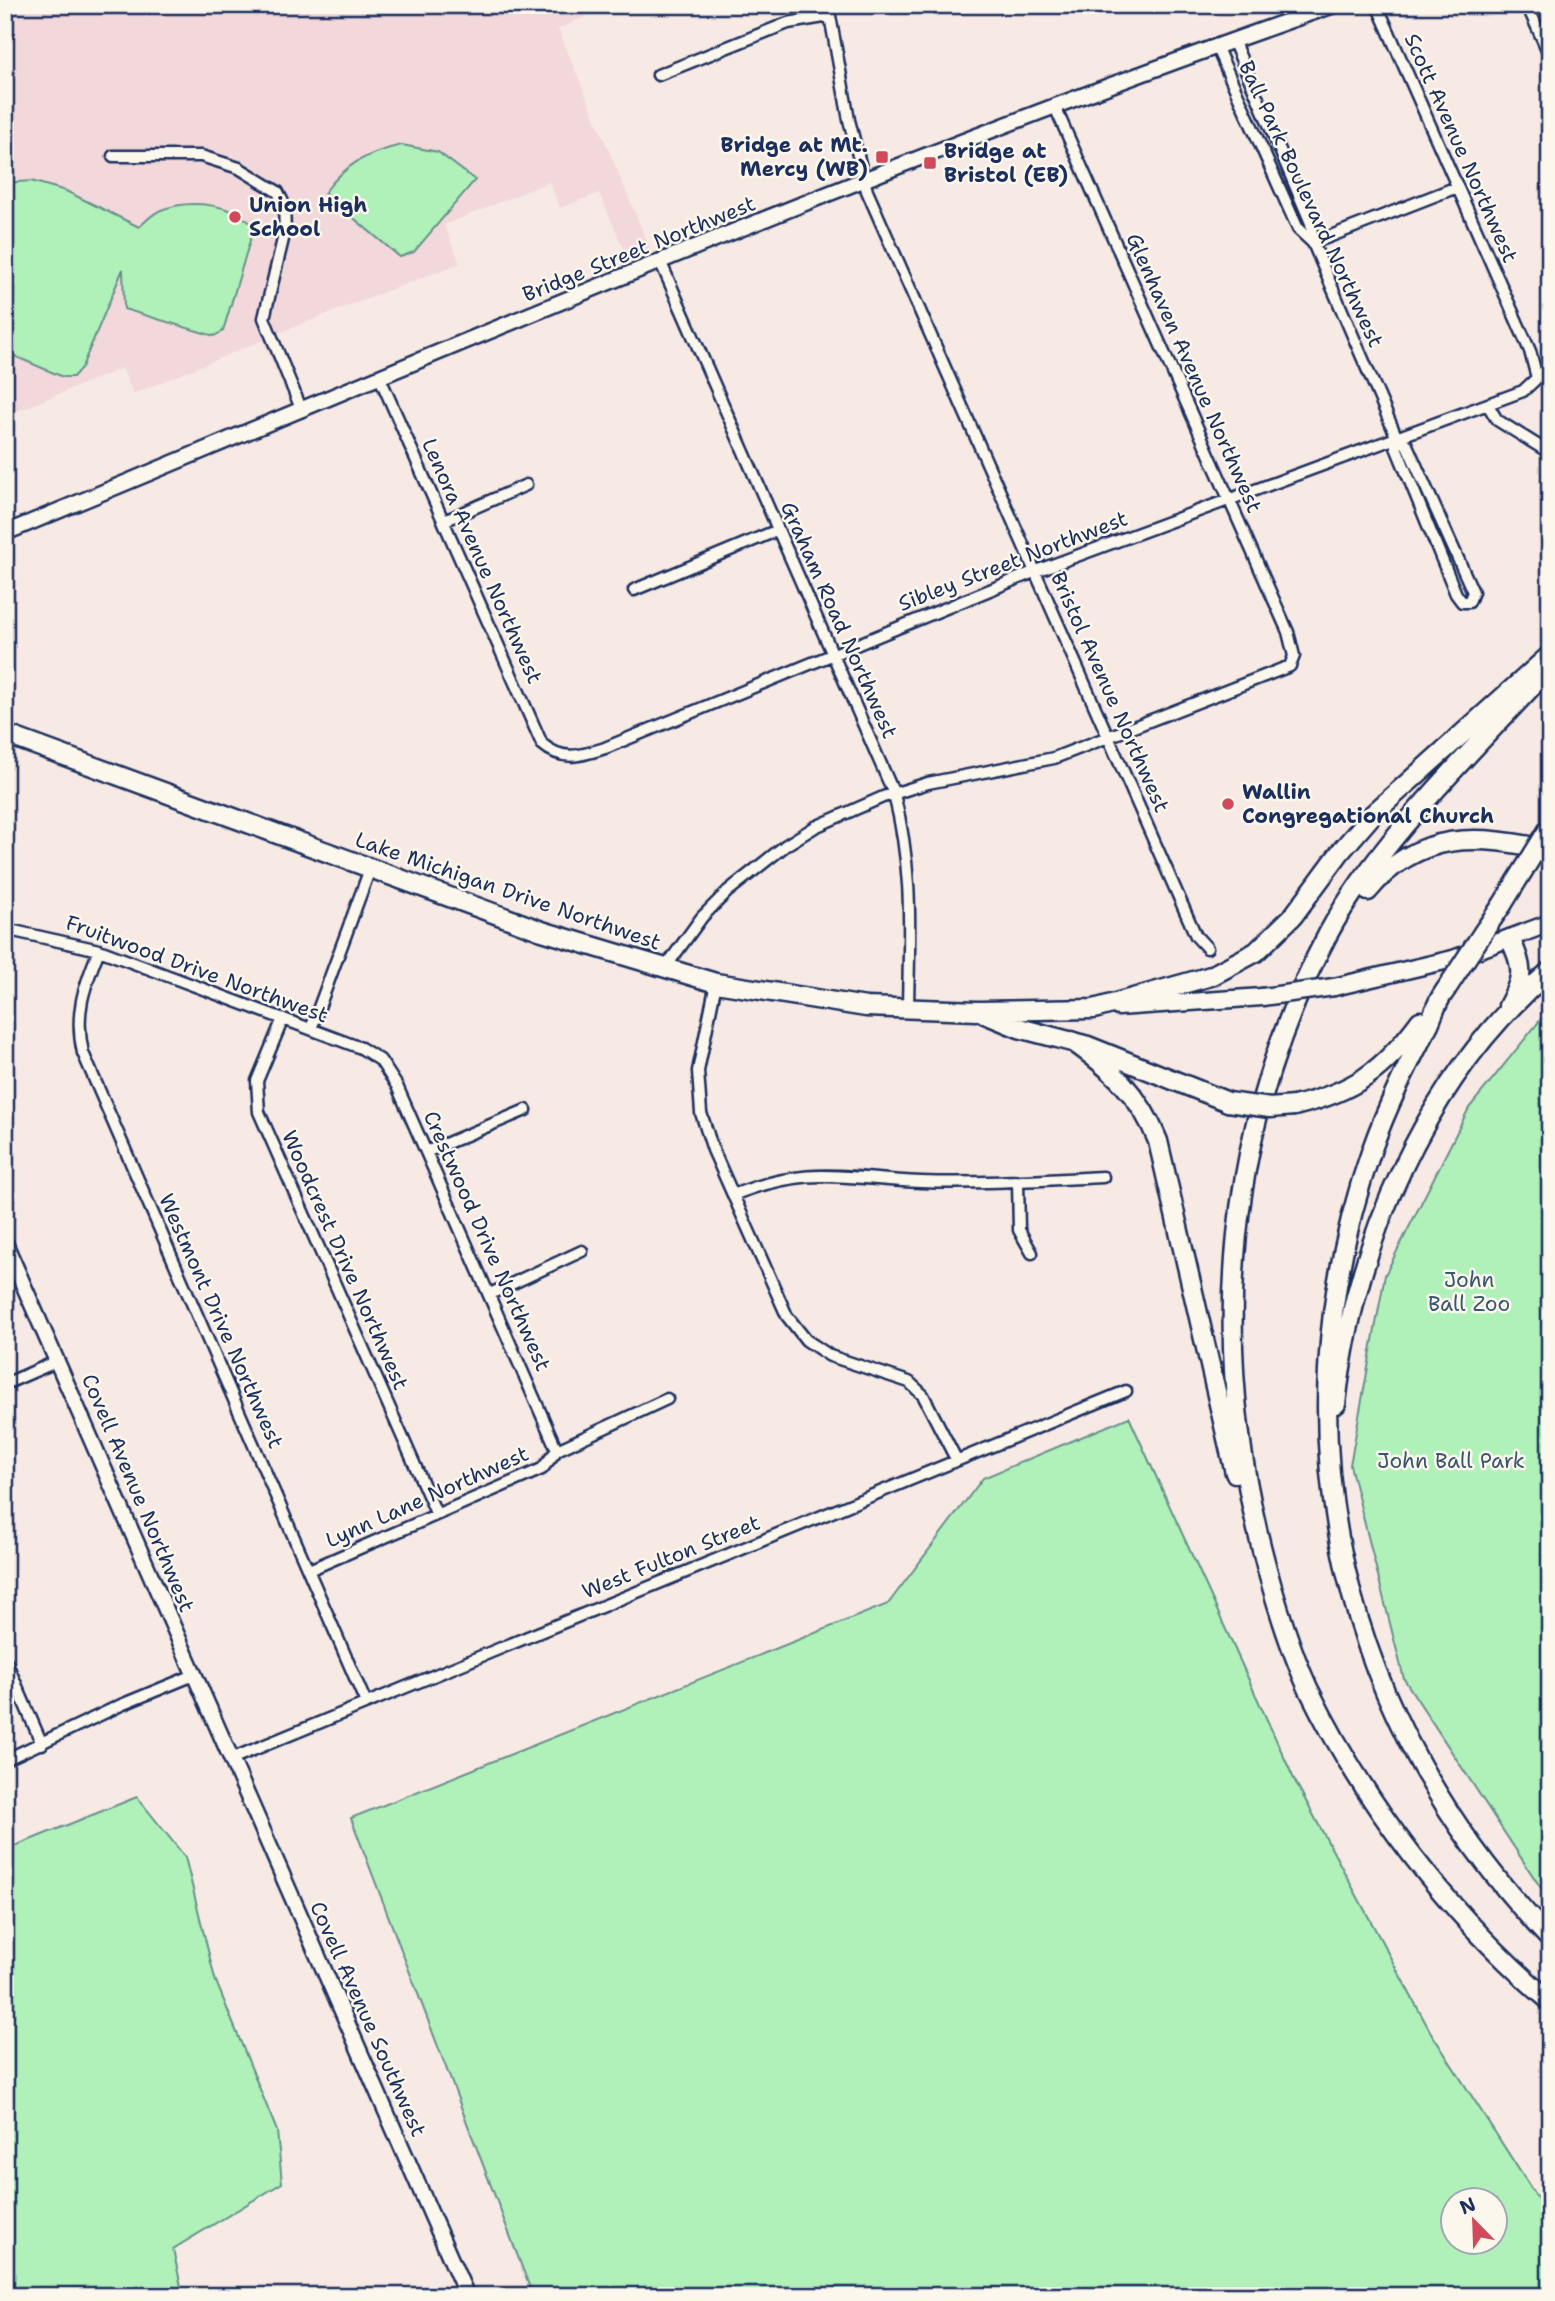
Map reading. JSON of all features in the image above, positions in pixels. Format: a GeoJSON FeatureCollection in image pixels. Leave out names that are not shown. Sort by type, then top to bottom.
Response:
{"type":"FeatureCollection","features":[{"type":"Feature","properties":{"kind":"highway"},"geometry":{"type":"LineString","coordinates":[[1094,1009],[1212,976],[1256,952],[1293,916],[1340,851],[1373,814],[1550,655]]}},
{"type":"Feature","properties":{"kind":"highway"},"geometry":{"type":"LineString","coordinates":[[1550,667],[1393,842],[1355,891],[1312,964],[1291,1007],[1264,1087],[1241,1195],[1233,1285],[1233,1358],[1242,1448],[1253,1514],[1271,1585],[1307,1686],[1344,1755],[1382,1813],[1450,1903],[1550,2001]]}},
{"type":"Feature","properties":{"kind":"highway","name":"Lake Michigan Drive Northwest"},"geometry":{"type":"LineString","coordinates":[[5,734],[589,947],[716,983],[803,999],[908,1010],[1094,1009]]}},
{"type":"Feature","properties":{"kind":"highway"},"geometry":{"type":"LineString","coordinates":[[978,1011],[1019,1028],[1072,1041],[1228,1102],[1270,1108],[1294,1106],[1339,1094],[1365,1080],[1386,1063],[1443,993],[1550,828]]}},
{"type":"Feature","properties":{"kind":"highway"},"geometry":{"type":"LineString","coordinates":[[1312,964],[1378,879],[1396,863],[1421,850],[1474,838],[1500,839],[1550,850]]}},
{"type":"Feature","properties":{"kind":"highway"},"geometry":{"type":"LineString","coordinates":[[1500,1022],[1521,978],[1518,956],[1510,939]]}},
{"type":"Feature","properties":{"kind":"highway"},"geometry":{"type":"LineString","coordinates":[[1329,1460],[1349,1321],[1361,1271],[1384,1209],[1419,1137],[1454,1081],[1500,1022],[1550,971]]}},
{"type":"Feature","properties":{"kind":"highway"},"geometry":{"type":"LineString","coordinates":[[1443,993],[1380,1127],[1347,1232],[1331,1325],[1327,1380],[1329,1460],[1337,1526],[1357,1614],[1385,1693],[1411,1750],[1480,1858],[1550,1939]]}},
{"type":"Feature","properties":{"kind":"highway"},"geometry":{"type":"LineString","coordinates":[[1072,1041],[1114,1072],[1132,1091],[1158,1141],[1252,1551],[1271,1585]]}},
{"type":"Feature","properties":{"kind":"main road","name":"Bridge Street Northwest"},"geometry":{"type":"LineString","coordinates":[[5,533],[864,179],[1216,46],[1334,5]]}},
{"type":"Feature","properties":{"kind":"main road","name":"Lake Michigan Drive Northwest"},"geometry":{"type":"LineString","coordinates":[[1094,1009],[1262,997],[1334,987],[1453,959],[1550,923]]}},
{"type":"Feature","properties":{"kind":"main road","name":"Covell Avenue Northwest"},"geometry":{"type":"LineString","coordinates":[[5,1243],[231,1759]]}},
{"type":"Feature","properties":{"kind":"main road","name":"Covell Avenue Southwest"},"geometry":{"type":"LineString","coordinates":[[231,1759],[467,2296]]}},
{"type":"Feature","properties":{"kind":"street","name":"Scott Avenue Northwest"},"geometry":{"type":"LineString","coordinates":[[1377,5],[1535,362],[1537,378],[1534,383]]}},
{"type":"Feature","properties":{"kind":"street"},"geometry":{"type":"LineString","coordinates":[[1527,5],[1550,57]]}},
{"type":"Feature","properties":{"kind":"street"},"geometry":{"type":"LineString","coordinates":[[658,75],[788,23],[829,10]]}},
{"type":"Feature","properties":{"kind":"street","name":"Bristol Avenue Northwest"},"geometry":{"type":"LineString","coordinates":[[829,10],[849,120],[864,179],[1196,936],[1206,948]]}},
{"type":"Feature","properties":{"kind":"street"},"geometry":{"type":"LineString","coordinates":[[1233,40],[1311,223],[1313,243],[1457,187]]}},
{"type":"Feature","properties":{"kind":"street","name":"Ball Park Boulevard Northwest"},"geometry":{"type":"LineString","coordinates":[[1216,46],[1298,229],[1313,243],[1395,436],[1396,447],[1456,594],[1462,602],[1469,602],[1473,592],[1407,445],[1395,436]]}},
{"type":"Feature","properties":{"kind":"street","name":"Glenhaven Avenue Northwest"},"geometry":{"type":"LineString","coordinates":[[1055,107],[1288,632],[1294,656],[1284,671],[1109,738]]}},
{"type":"Feature","properties":{"kind":"street"},"geometry":{"type":"LineString","coordinates":[[113,156],[201,156],[239,168],[278,192],[284,204],[285,230],[264,318],[302,411]]}},
{"type":"Feature","properties":{"kind":"street","name":"Graham Road Northwest"},"geometry":{"type":"LineString","coordinates":[[661,263],[894,794],[909,861],[911,928],[908,1010]]}},
{"type":"Feature","properties":{"kind":"street","name":"Lenora Avenue Northwest"},"geometry":{"type":"LineString","coordinates":[[380,378],[536,734],[542,744],[555,755]]}},
{"type":"Feature","properties":{"kind":"street","name":"Sibley Street Northwest"},"geometry":{"type":"LineString","coordinates":[[555,755],[575,757],[605,748],[1036,570],[1395,436],[1488,405],[1523,391],[1534,383]]}},
{"type":"Feature","properties":{"kind":"street"},"geometry":{"type":"LineString","coordinates":[[1488,405],[1497,420],[1550,453]]}},
{"type":"Feature","properties":{"kind":"street"},"geometry":{"type":"LineString","coordinates":[[444,521],[526,485]]}},
{"type":"Feature","properties":{"kind":"street"},"geometry":{"type":"LineString","coordinates":[[634,590],[778,530]]}},
{"type":"Feature","properties":{"kind":"street"},"geometry":{"type":"LineString","coordinates":[[665,968],[702,917],[728,891],[786,845],[815,827],[928,783],[1041,761],[1109,738]]}},
{"type":"Feature","properties":{"kind":"street"},"geometry":{"type":"LineString","coordinates":[[311,1029],[370,869]]}},
{"type":"Feature","properties":{"kind":"street","name":"Fruitwood Drive Northwest"},"geometry":{"type":"LineString","coordinates":[[5,929],[99,950],[373,1053]]}},
{"type":"Feature","properties":{"kind":"street","name":"Westmont Drive Northwest"},"geometry":{"type":"LineString","coordinates":[[99,950],[81,1003],[78,1028],[83,1053],[366,1703]]}},
{"type":"Feature","properties":{"kind":"street"},"geometry":{"type":"LineString","coordinates":[[716,983],[698,1071],[701,1113],[713,1150],[787,1316],[806,1340],[830,1356],[909,1382],[923,1395],[956,1459]]}},
{"type":"Feature","properties":{"kind":"street","name":"Woodcrest Drive Northwest"},"geometry":{"type":"LineString","coordinates":[[282,1021],[257,1081],[259,1112],[436,1513]]}},
{"type":"Feature","properties":{"kind":"street","name":"Crestwood Drive Northwest"},"geometry":{"type":"LineString","coordinates":[[373,1053],[389,1070],[557,1450]]}},
{"type":"Feature","properties":{"kind":"street"},"geometry":{"type":"LineString","coordinates":[[426,1152],[526,1110]]}},
{"type":"Feature","properties":{"kind":"street"},"geometry":{"type":"LineString","coordinates":[[733,1195],[768,1181],[798,1175],[838,1173],[918,1182],[1018,1182],[1103,1177]]}},
{"type":"Feature","properties":{"kind":"street"},"geometry":{"type":"LineString","coordinates":[[1018,1182],[1019,1230],[1032,1253]]}},
{"type":"Feature","properties":{"kind":"street"},"geometry":{"type":"LineString","coordinates":[[490,1294],[582,1251]]}},
{"type":"Feature","properties":{"kind":"street"},"geometry":{"type":"LineString","coordinates":[[5,1384],[58,1362]]}},
{"type":"Feature","properties":{"kind":"street","name":"West Fulton Street"},"geometry":{"type":"LineString","coordinates":[[231,1759],[1126,1391]]}},
{"type":"Feature","properties":{"kind":"street","name":"Lynn Lane Northwest"},"geometry":{"type":"LineString","coordinates":[[309,1570],[542,1469],[557,1450],[667,1399]]}},
{"type":"Feature","properties":{"kind":"street"},"geometry":{"type":"LineString","coordinates":[[5,1659],[42,1744]]}},
{"type":"Feature","properties":{"kind":"street"},"geometry":{"type":"LineString","coordinates":[[5,1760],[121,1705],[194,1675]]}},
{"type":"Feature","properties":{"kind":"shaded area","name":"Union High School"},"geometry":{"type":"Polygon","coordinates":[[[5,5],[611,5],[558,29],[653,256],[631,265],[599,193],[560,208],[549,182],[444,225],[460,263],[278,333],[300,385],[285,392],[263,340],[133,394],[122,368],[5,416],[5,5]]]}},
{"type":"Feature","properties":{"kind":"green space"},"geometry":{"type":"Polygon","coordinates":[[[402,145],[438,152],[475,180],[414,252],[400,257],[324,193],[340,174],[358,161],[402,145]]]}},
{"type":"Feature","properties":{"kind":"green space"},"geometry":{"type":"Polygon","coordinates":[[[31,181],[66,191],[139,227],[158,211],[198,204],[223,208],[245,219],[254,227],[223,331],[214,336],[124,309],[123,269],[82,367],[73,377],[63,377],[5,352],[5,183],[31,181]]]}},
{"type":"Feature","properties":{"kind":"green space","name":"John Ball Park"},"geometry":{"type":"Polygon","coordinates":[[[1550,1008],[1550,1902],[1404,1679],[1350,1465],[1385,1275],[1469,1108],[1550,1008]]]}},
{"type":"Feature","properties":{"kind":"green space"},"geometry":{"type":"Polygon","coordinates":[[[1129,1417],[1294,1779],[1430,2031],[1550,2218],[1550,2296],[533,2296],[351,1818],[888,1604],[983,1478],[1129,1417]]]}},
{"type":"Feature","properties":{"kind":"green space"},"geometry":{"type":"Polygon","coordinates":[[[137,1797],[185,1857],[215,1979],[277,2131],[282,2183],[173,2249],[183,2296],[5,2296],[5,1850],[137,1797]]]}},
{"type":"Feature","properties":{"kind":"place","name":"Bridge at Mt. Mercy (WB)"},"geometry":{"type":"Point","coordinates":[882,157]}},
{"type":"Feature","properties":{"kind":"place","name":"Bridge at Bristol (EB)"},"geometry":{"type":"Point","coordinates":[930,163]}},
{"type":"Feature","properties":{"kind":"place","name":"Union High School"},"geometry":{"type":"Point","coordinates":[235,217]}},
{"type":"Feature","properties":{"kind":"place","name":"Wallin Congregational Church"},"geometry":{"type":"Point","coordinates":[1228,804]}},
{"type":"Feature","properties":{"kind":"park label","name":"John Ball Zoo"},"geometry":{"type":"Point","coordinates":[1469,1292]}}]}
